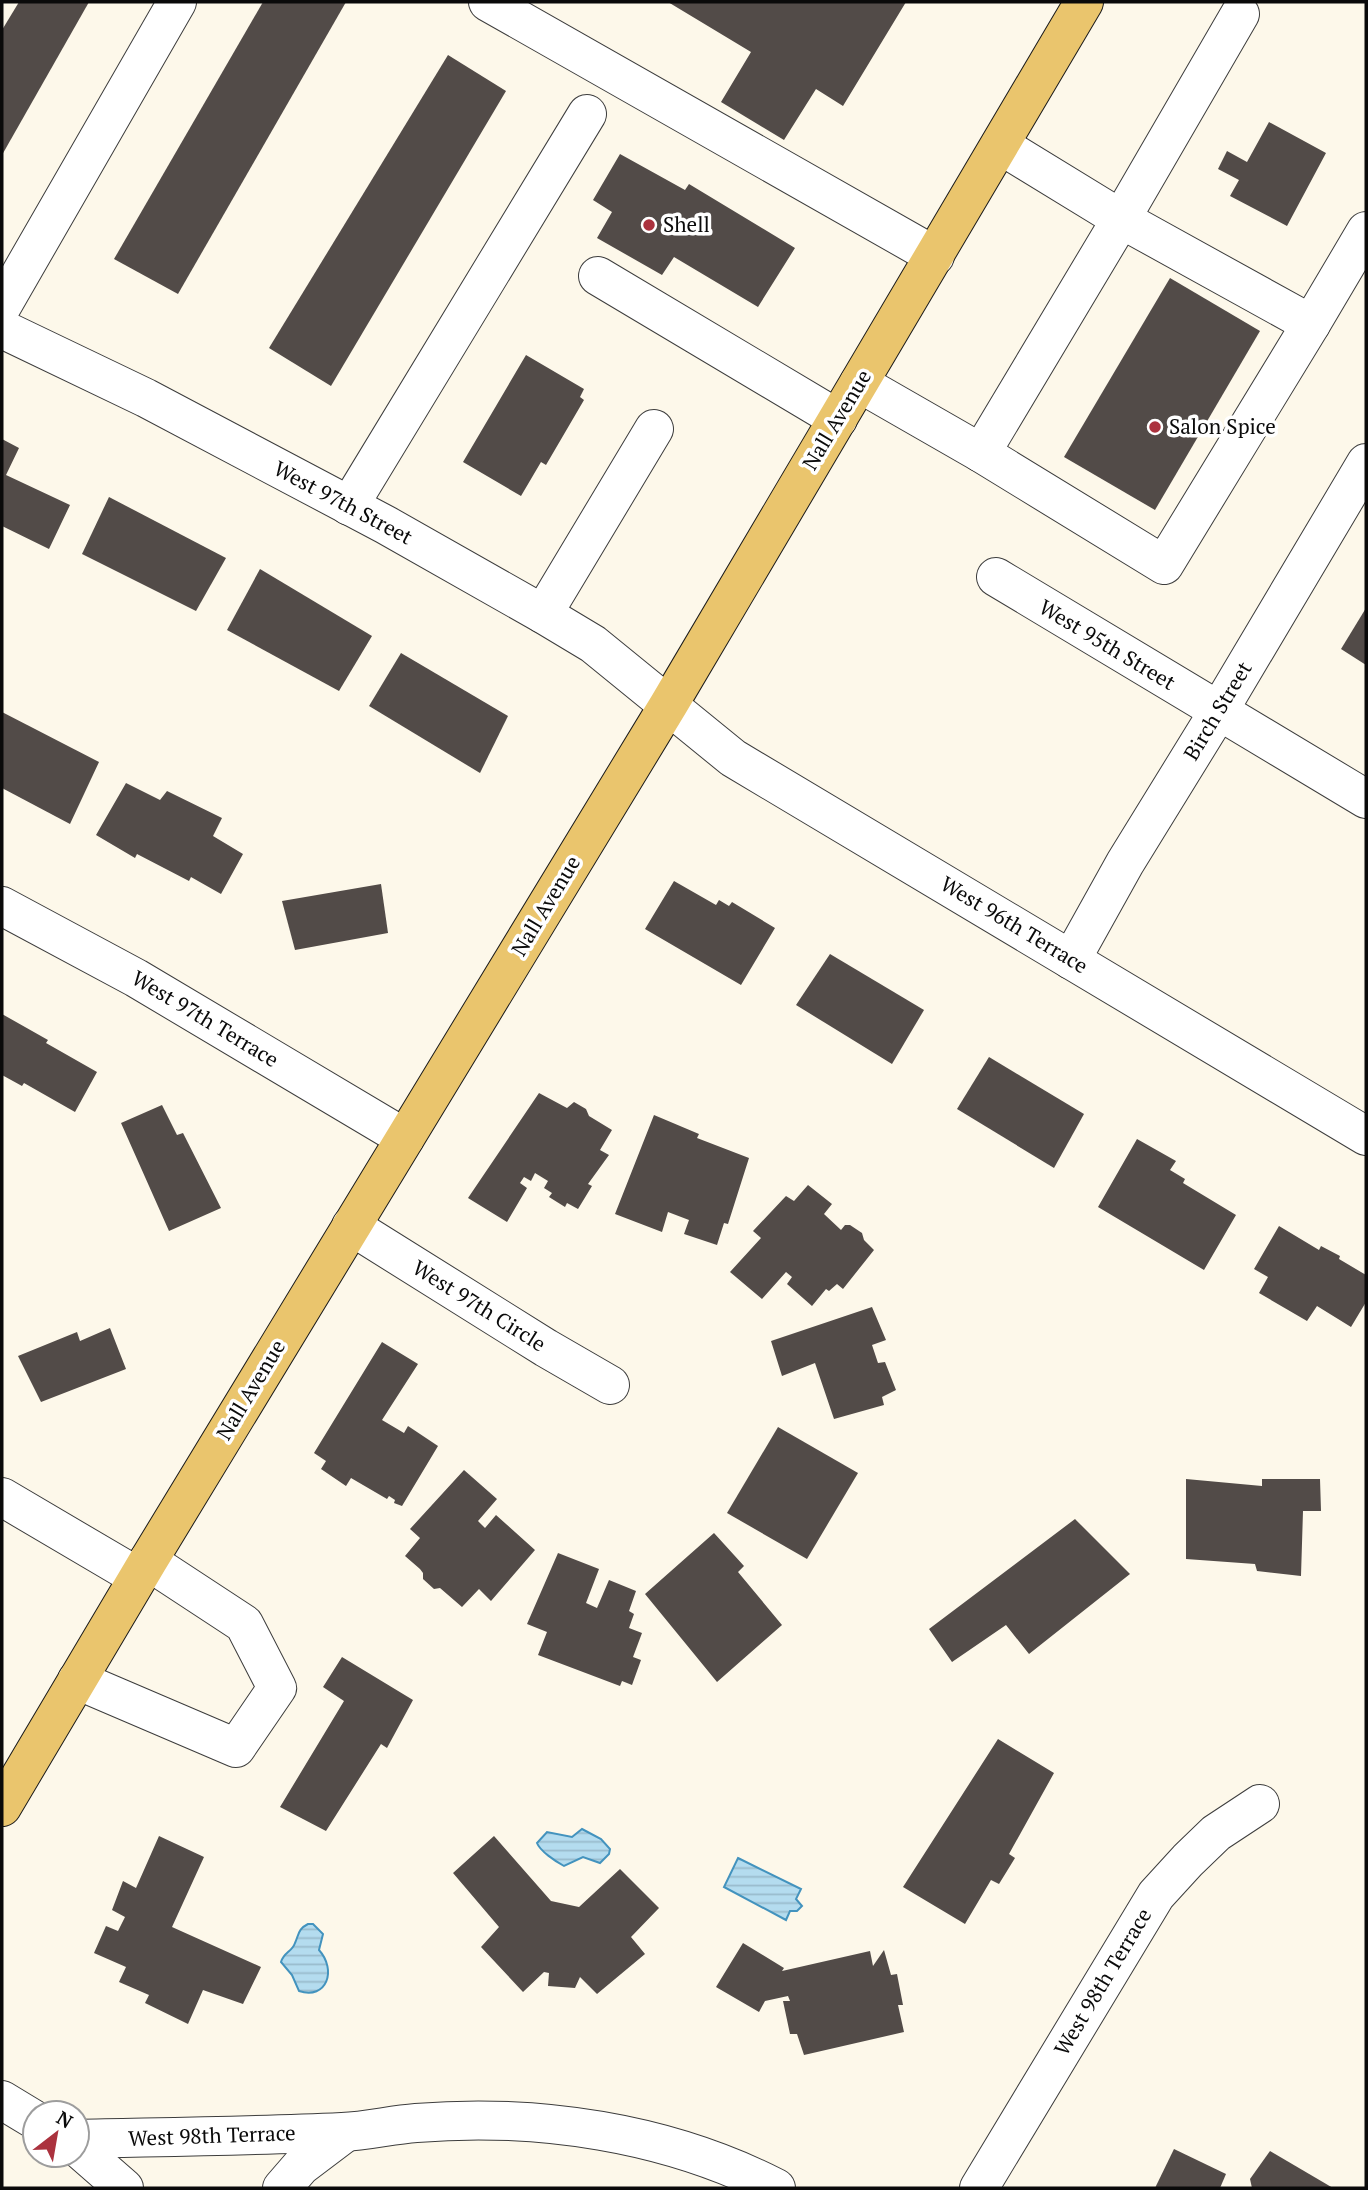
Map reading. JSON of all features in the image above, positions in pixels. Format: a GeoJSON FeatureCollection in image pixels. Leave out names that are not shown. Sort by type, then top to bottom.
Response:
{"type":"FeatureCollection","features":[{"type":"Feature","properties":{"kind":"main road","name":"Nall Avenue"},"geometry":{"type":"LineString","coordinates":[[2,1807],[143,1569],[669,704],[1084,2]]}},
{"type":"Feature","properties":{"kind":"street"},"geometry":{"type":"LineString","coordinates":[[2,306],[177,2]]}},
{"type":"Feature","properties":{"kind":"street"},"geometry":{"type":"LineString","coordinates":[[488,2],[934,256]]}},
{"type":"Feature","properties":{"kind":"street"},"geometry":{"type":"LineString","coordinates":[[981,453],[1121,219],[1235,6]]}},
{"type":"Feature","properties":{"kind":"street"},"geometry":{"type":"LineString","coordinates":[[349,506],[587,114]]}},
{"type":"Feature","properties":{"kind":"street"},"geometry":{"type":"LineString","coordinates":[[1000,145],[1121,219],[1311,324]]}},
{"type":"Feature","properties":{"kind":"street"},"geometry":{"type":"LineString","coordinates":[[859,383],[981,453],[1164,565],[1366,231]]}},
{"type":"Feature","properties":{"kind":"street"},"geometry":{"type":"LineString","coordinates":[[598,276],[838,419]]}},
{"type":"Feature","properties":{"kind":"street","name":"West 97th Street"},"geometry":{"type":"LineString","coordinates":[[2,329],[146,398],[349,506],[542,614],[593,644],[669,704]]}},
{"type":"Feature","properties":{"kind":"street"},"geometry":{"type":"LineString","coordinates":[[542,614],[654,429]]}},
{"type":"Feature","properties":{"kind":"street","name":"Birch Street"},"geometry":{"type":"LineString","coordinates":[[1071,960],[1125,863],[1366,463]]}},
{"type":"Feature","properties":{"kind":"street","name":"West 95th Street"},"geometry":{"type":"LineString","coordinates":[[996,577],[1366,799]]}},
{"type":"Feature","properties":{"kind":"street","name":"West 96th Terrace"},"geometry":{"type":"LineString","coordinates":[[669,704],[733,758],[1366,1136]]}},
{"type":"Feature","properties":{"kind":"street","name":"West 97th Terrace"},"geometry":{"type":"LineString","coordinates":[[2,905],[136,978],[405,1138]]}},
{"type":"Feature","properties":{"kind":"street","name":"West 97th Circle"},"geometry":{"type":"LineString","coordinates":[[351,1226],[610,1385]]}},
{"type":"Feature","properties":{"kind":"street"},"geometry":{"type":"LineString","coordinates":[[2,1497],[244,1624],[277,1688],[236,1748],[77,1680]]}},
{"type":"Feature","properties":{"kind":"street","name":"West 98th Terrace"},"geometry":{"type":"LineString","coordinates":[[979,2188],[1156,1895],[1216,1833],[1260,1804]]}},
{"type":"Feature","properties":{"kind":"street"},"geometry":{"type":"LineString","coordinates":[[2,2100],[21,2112]]}},
{"type":"Feature","properties":{"kind":"street","name":"West 98th Terrace"},"geometry":{"type":"LineString","coordinates":[[91,2139],[346,2132],[416,2123],[509,2120],[601,2130],[679,2149],[776,2188]]}},
{"type":"Feature","properties":{"kind":"street","name":"West 98th Terrace"},"geometry":{"type":"LineString","coordinates":[[282,2188],[301,2166],[346,2132]]}},
{"type":"Feature","properties":{"kind":"street"},"geometry":{"type":"LineString","coordinates":[[91,2159],[124,2188]]}},
{"type":"Feature","properties":{"kind":"water"},"geometry":{"type":"Polygon","coordinates":[[[582,1829],[601,1839],[610,1849],[600,1863],[583,1857],[564,1866],[552,1859],[537,1843],[547,1832],[572,1837],[582,1829]]]}},
{"type":"Feature","properties":{"kind":"water"},"geometry":{"type":"Polygon","coordinates":[[[738,1858],[801,1889],[796,1899],[802,1906],[797,1911],[790,1911],[786,1920],[724,1887],[738,1858]]]}},
{"type":"Feature","properties":{"kind":"water"},"geometry":{"type":"Polygon","coordinates":[[[308,1924],[313,1924],[323,1934],[319,1950],[328,1974],[322,1987],[309,1993],[299,1991],[292,1975],[281,1962],[294,1946],[301,1930],[308,1924]]]}},
{"type":"Feature","properties":{"kind":"building"},"geometry":{"type":"Polygon","coordinates":[[[19,2],[89,2],[2,155],[2,30],[19,2]]]}},
{"type":"Feature","properties":{"kind":"building"},"geometry":{"type":"Polygon","coordinates":[[[263,2],[346,2],[178,294],[114,259],[263,2]]]}},
{"type":"Feature","properties":{"kind":"building"},"geometry":{"type":"Polygon","coordinates":[[[668,2],[906,2],[843,106],[816,89],[784,140],[721,102],[751,52],[668,2]]]}},
{"type":"Feature","properties":{"kind":"building"},"geometry":{"type":"Polygon","coordinates":[[[448,55],[506,91],[331,386],[269,348],[448,55]]]}},
{"type":"Feature","properties":{"kind":"building"},"geometry":{"type":"Polygon","coordinates":[[[1269,122],[1326,153],[1287,226],[1230,196],[1239,180],[1218,169],[1227,151],[1247,162],[1269,122]]]}},
{"type":"Feature","properties":{"kind":"building"},"geometry":{"type":"Polygon","coordinates":[[[620,154],[685,190],[689,184],[795,248],[758,307],[674,257],[662,275],[597,238],[612,212],[593,200],[620,154]]]}},
{"type":"Feature","properties":{"kind":"building"},"geometry":{"type":"Polygon","coordinates":[[[1170,278],[1260,331],[1155,510],[1064,457],[1170,278]]]}},
{"type":"Feature","properties":{"kind":"building"},"geometry":{"type":"Polygon","coordinates":[[[526,355],[584,389],[580,397],[584,400],[546,465],[541,462],[521,496],[463,462],[526,355]]]}},
{"type":"Feature","properties":{"kind":"building"},"geometry":{"type":"Polygon","coordinates":[[[2,439],[19,448],[6,475],[70,505],[49,549],[2,526],[2,439]]]}},
{"type":"Feature","properties":{"kind":"building"},"geometry":{"type":"Polygon","coordinates":[[[109,497],[226,558],[196,611],[82,554],[109,497]]]}},
{"type":"Feature","properties":{"kind":"building"},"geometry":{"type":"Polygon","coordinates":[[[260,569],[372,636],[339,691],[227,630],[260,569]]]}},
{"type":"Feature","properties":{"kind":"building"},"geometry":{"type":"Polygon","coordinates":[[[1366,608],[1366,665],[1341,649],[1366,608]]]}},
{"type":"Feature","properties":{"kind":"building"},"geometry":{"type":"Polygon","coordinates":[[[401,653],[508,716],[480,773],[369,706],[401,653]]]}},
{"type":"Feature","properties":{"kind":"building"},"geometry":{"type":"Polygon","coordinates":[[[2,712],[99,762],[70,824],[2,788],[2,712]]]}},
{"type":"Feature","properties":{"kind":"building"},"geometry":{"type":"Polygon","coordinates":[[[126,783],[160,800],[167,791],[222,818],[213,836],[243,854],[221,894],[191,877],[189,881],[137,854],[135,858],[96,835],[126,783]]]}},
{"type":"Feature","properties":{"kind":"building"},"geometry":{"type":"Polygon","coordinates":[[[674,881],[716,905],[719,900],[729,906],[732,902],[775,928],[741,985],[645,929],[674,881]]]}},
{"type":"Feature","properties":{"kind":"building"},"geometry":{"type":"Polygon","coordinates":[[[381,884],[388,933],[295,950],[282,901],[381,884]]]}},
{"type":"Feature","properties":{"kind":"building"},"geometry":{"type":"Polygon","coordinates":[[[830,954],[924,1010],[892,1064],[796,1005],[830,954]]]}},
{"type":"Feature","properties":{"kind":"building"},"geometry":{"type":"Polygon","coordinates":[[[2,1014],[97,1072],[75,1112],[24,1083],[22,1086],[2,1075],[2,1014]]]}},
{"type":"Feature","properties":{"kind":"building"},"geometry":{"type":"Polygon","coordinates":[[[989,1057],[1084,1114],[1054,1168],[957,1109],[989,1057]]]}},
{"type":"Feature","properties":{"kind":"building"},"geometry":{"type":"Polygon","coordinates":[[[539,1093],[567,1108],[574,1102],[586,1109],[589,1116],[612,1130],[600,1150],[609,1155],[588,1184],[592,1186],[578,1209],[567,1203],[565,1207],[549,1197],[552,1193],[544,1188],[548,1181],[535,1173],[531,1181],[524,1177],[520,1183],[527,1188],[507,1222],[468,1198],[539,1093]]]}},
{"type":"Feature","properties":{"kind":"building"},"geometry":{"type":"Polygon","coordinates":[[[162,1105],[177,1135],[183,1133],[221,1208],[169,1231],[121,1123],[162,1105]]]}},
{"type":"Feature","properties":{"kind":"building"},"geometry":{"type":"Polygon","coordinates":[[[654,1115],[699,1134],[697,1138],[749,1158],[728,1224],[724,1223],[717,1245],[684,1234],[689,1220],[668,1212],[662,1232],[615,1214],[654,1115]]]}},
{"type":"Feature","properties":{"kind":"building"},"geometry":{"type":"Polygon","coordinates":[[[1137,1139],[1176,1161],[1170,1170],[1185,1179],[1183,1183],[1236,1215],[1204,1270],[1098,1207],[1137,1139]]]}},
{"type":"Feature","properties":{"kind":"building"},"geometry":{"type":"Polygon","coordinates":[[[808,1185],[832,1204],[824,1214],[841,1230],[845,1225],[850,1225],[862,1233],[864,1240],[874,1250],[843,1289],[837,1284],[829,1291],[826,1289],[812,1306],[787,1284],[792,1277],[786,1272],[762,1299],[730,1272],[761,1238],[753,1231],[786,1196],[794,1201],[808,1185]]]}},
{"type":"Feature","properties":{"kind":"building"},"geometry":{"type":"Polygon","coordinates":[[[1279,1226],[1319,1250],[1321,1246],[1340,1256],[1339,1259],[1366,1275],[1366,1302],[1351,1327],[1317,1306],[1307,1321],[1259,1293],[1268,1277],[1254,1269],[1279,1226]]]}},
{"type":"Feature","properties":{"kind":"building"},"geometry":{"type":"Polygon","coordinates":[[[872,1307],[886,1340],[872,1345],[878,1363],[885,1362],[896,1390],[882,1397],[884,1405],[834,1419],[815,1363],[782,1376],[771,1341],[872,1307]]]}},
{"type":"Feature","properties":{"kind":"building"},"geometry":{"type":"Polygon","coordinates":[[[110,1328],[126,1369],[41,1402],[18,1356],[77,1332],[80,1341],[110,1328]]]}},
{"type":"Feature","properties":{"kind":"building"},"geometry":{"type":"Polygon","coordinates":[[[382,1342],[418,1364],[382,1420],[404,1433],[408,1426],[438,1446],[402,1506],[394,1503],[395,1500],[389,1496],[387,1499],[351,1478],[346,1486],[321,1469],[326,1461],[314,1453],[382,1342]]]}},
{"type":"Feature","properties":{"kind":"building"},"geometry":{"type":"Polygon","coordinates":[[[778,1427],[858,1473],[807,1559],[727,1513],[778,1427]]]}},
{"type":"Feature","properties":{"kind":"building"},"geometry":{"type":"Polygon","coordinates":[[[464,1470],[497,1499],[478,1521],[485,1528],[496,1515],[535,1550],[491,1601],[479,1589],[462,1607],[440,1588],[434,1589],[423,1579],[420,1569],[405,1556],[420,1538],[410,1529],[464,1470]]]}},
{"type":"Feature","properties":{"kind":"building"},"geometry":{"type":"Polygon","coordinates":[[[1186,1479],[1262,1486],[1262,1479],[1320,1479],[1321,1511],[1303,1511],[1301,1576],[1257,1571],[1255,1564],[1186,1559],[1186,1479]]]}},
{"type":"Feature","properties":{"kind":"building"},"geometry":{"type":"Polygon","coordinates":[[[1075,1519],[1130,1574],[1029,1654],[1006,1625],[952,1662],[929,1629],[1075,1519]]]}},
{"type":"Feature","properties":{"kind":"building"},"geometry":{"type":"Polygon","coordinates":[[[714,1533],[744,1566],[738,1572],[782,1625],[717,1682],[645,1594],[714,1533]]]}},
{"type":"Feature","properties":{"kind":"building"},"geometry":{"type":"Polygon","coordinates":[[[558,1553],[599,1569],[586,1603],[597,1608],[609,1580],[636,1591],[629,1611],[634,1614],[629,1628],[642,1633],[633,1657],[641,1660],[632,1685],[622,1681],[620,1686],[538,1655],[547,1632],[527,1624],[558,1553]]]}},
{"type":"Feature","properties":{"kind":"building"},"geometry":{"type":"Polygon","coordinates":[[[342,1657],[413,1700],[387,1748],[381,1744],[326,1831],[280,1807],[344,1701],[323,1687],[342,1657]]]}},
{"type":"Feature","properties":{"kind":"building"},"geometry":{"type":"Polygon","coordinates":[[[998,1739],[1054,1773],[1009,1854],[1015,1858],[999,1884],[991,1880],[965,1924],[903,1887],[998,1739]]]}},
{"type":"Feature","properties":{"kind":"building"},"geometry":{"type":"Polygon","coordinates":[[[159,1836],[204,1857],[172,1927],[261,1967],[243,2004],[203,1990],[188,2024],[145,2003],[149,1995],[119,1982],[126,1967],[94,1953],[106,1926],[118,1931],[125,1917],[112,1910],[123,1881],[136,1888],[159,1836]]]}},
{"type":"Feature","properties":{"kind":"building"},"geometry":{"type":"Polygon","coordinates":[[[494,1836],[551,1901],[579,1907],[620,1869],[659,1908],[631,1937],[645,1954],[597,1994],[580,1977],[575,1988],[548,1986],[549,1973],[544,1972],[523,1992],[481,1947],[499,1927],[453,1873],[494,1836]]]}},
{"type":"Feature","properties":{"kind":"building"},"geometry":{"type":"Polygon","coordinates":[[[743,1943],[784,1968],[782,1971],[870,1951],[873,1966],[884,1950],[891,1975],[897,1974],[903,2005],[898,2005],[904,2032],[804,2055],[797,2034],[790,2034],[783,2001],[790,2001],[788,1996],[765,2001],[759,2012],[716,1987],[743,1943]]]}},
{"type":"Feature","properties":{"kind":"building"},"geometry":{"type":"Polygon","coordinates":[[[1174,2149],[1226,2174],[1220,2188],[1155,2188],[1174,2149]]]}},
{"type":"Feature","properties":{"kind":"building"},"geometry":{"type":"Polygon","coordinates":[[[1270,2151],[1333,2188],[1252,2188],[1250,2179],[1270,2151]]]}},
{"type":"Feature","properties":{"kind":"place","name":"Shell"},"geometry":{"type":"Point","coordinates":[649,225]}},
{"type":"Feature","properties":{"kind":"place","name":"Salon Spice"},"geometry":{"type":"Point","coordinates":[1155,427]}}]}
